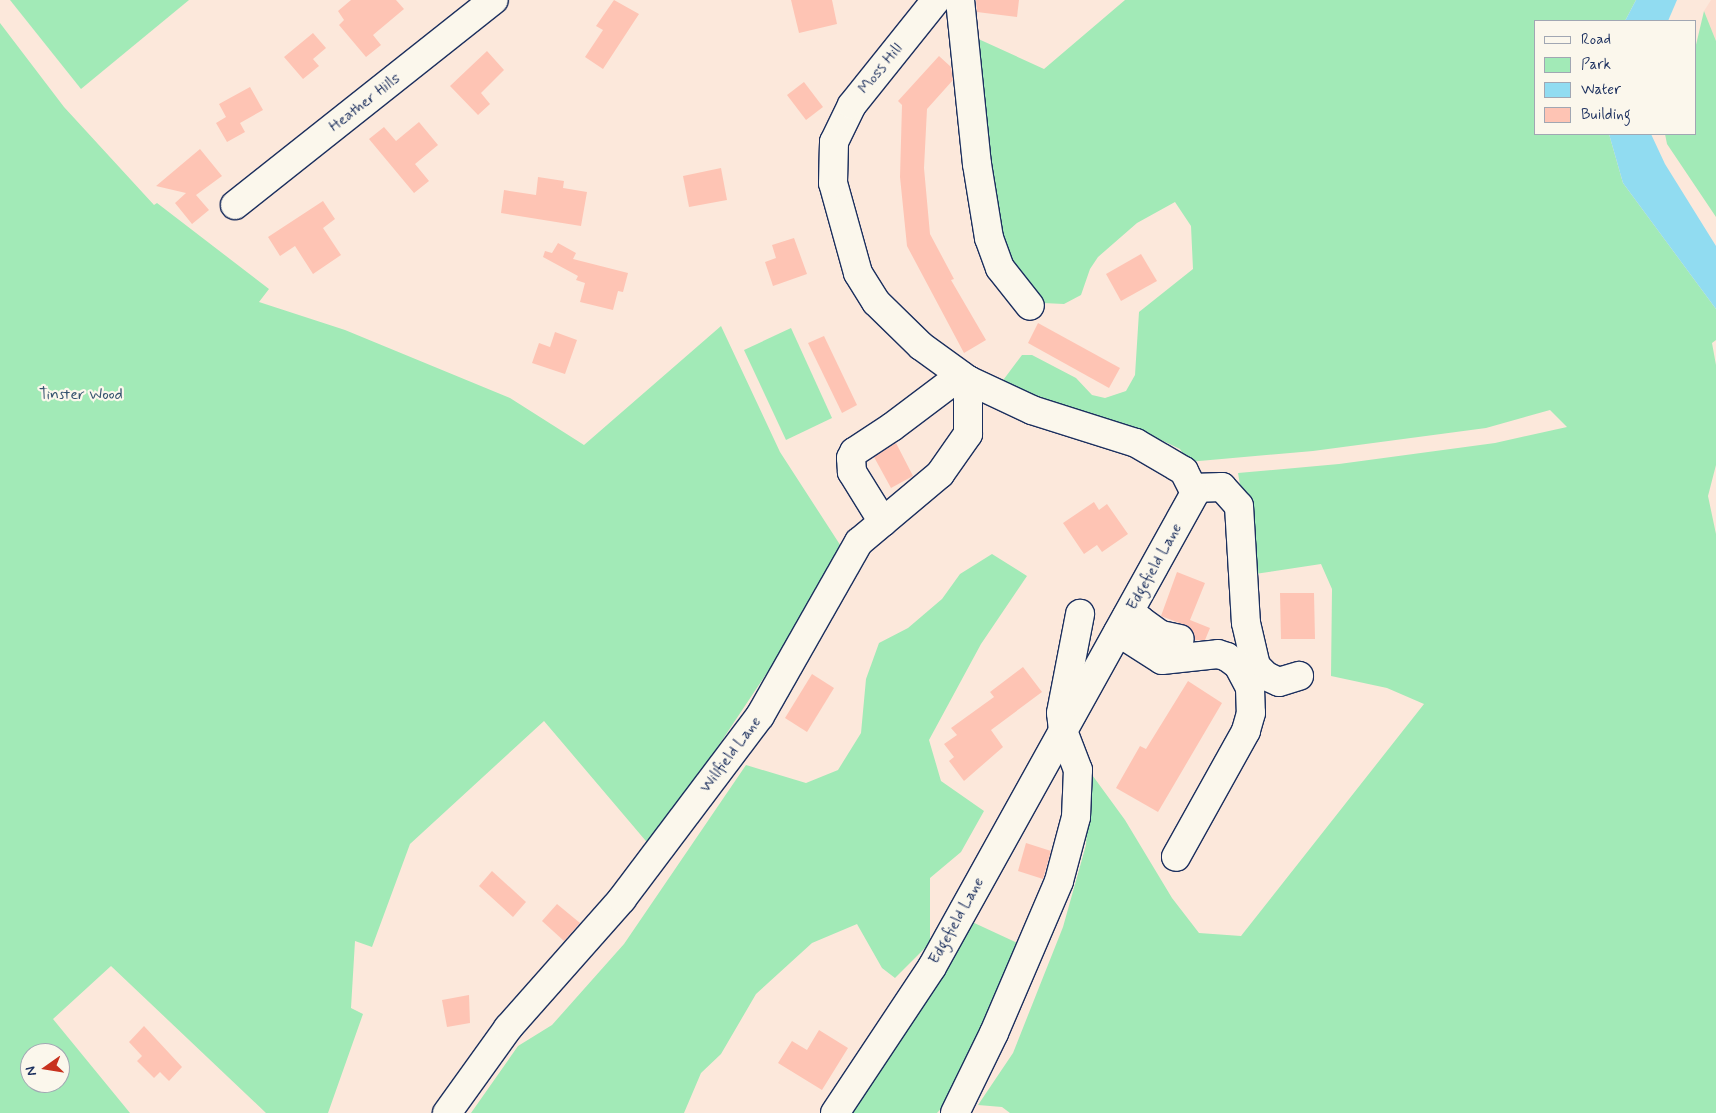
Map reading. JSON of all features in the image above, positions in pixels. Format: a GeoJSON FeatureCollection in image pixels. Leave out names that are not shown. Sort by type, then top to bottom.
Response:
{"type":"FeatureCollection","features":[{"type":"Feature","properties":{"kind":"street","name":"Heather Hills"},"geometry":{"type":"LineString","coordinates":[[235,205],[494,0]]}},
{"type":"Feature","properties":{"kind":"street","name":"Moss Hill"},"geometry":{"type":"LineString","coordinates":[[936,0],[852,105],[834,142],[833,183],[858,273],[882,308],[921,346],[965,377]]}},
{"type":"Feature","properties":{"kind":"street"},"geometry":{"type":"LineString","coordinates":[[960,0],[978,172],[989,238],[1000,268],[1030,306]]}},
{"type":"Feature","properties":{"kind":"street"},"geometry":{"type":"LineString","coordinates":[[883,522],[852,472],[851,458],[854,452],[965,377],[1032,410],[1136,443],[1184,471],[1193,488],[1222,487],[1239,506],[1246,622],[1256,666],[1266,676],[1279,682],[1299,676]]}},
{"type":"Feature","properties":{"kind":"street","name":"Willfield Lane"},"geometry":{"type":"LineString","coordinates":[[447,1113],[508,1028],[622,899],[760,716],[859,542],[940,474],[968,434],[965,377]]}},
{"type":"Feature","properties":{"kind":"street","name":"Edgefield Lane"},"geometry":{"type":"LineString","coordinates":[[835,1113],[932,967],[1195,493],[1193,488]]}},
{"type":"Feature","properties":{"kind":"street"},"geometry":{"type":"LineString","coordinates":[[955,1113],[994,1033],[1059,881],[1076,817],[1078,770],[1063,730],[1064,694],[1080,614]]}},
{"type":"Feature","properties":{"kind":"street"},"geometry":{"type":"LineString","coordinates":[[1123,624],[1140,620],[1161,635],[1180,639]]}},
{"type":"Feature","properties":{"kind":"street"},"geometry":{"type":"LineString","coordinates":[[1123,624],[1162,660],[1218,654],[1227,657],[1238,665],[1250,688],[1251,714],[1246,731],[1176,857]]}},
{"type":"Feature","properties":{"kind":"shaded area"},"geometry":{"type":"Polygon","coordinates":[[[1711,0],[1716,0],[1716,41],[1704,11],[1711,0]]]}},
{"type":"Feature","properties":{"kind":"green space"},"geometry":{"type":"Polygon","coordinates":[[[10,0],[189,0],[81,89],[10,0]]]}},
{"type":"Feature","properties":{"kind":"green space"},"geometry":{"type":"Polygon","coordinates":[[[1125,0],[1636,0],[1626,20],[1534,20],[1534,135],[1609,135],[1623,183],[1716,309],[1716,340],[1712,343],[1716,365],[1716,465],[1708,496],[1716,534],[1716,1113],[1010,1113],[1002,1107],[978,1105],[1013,1053],[1063,927],[1086,845],[1090,772],[1125,820],[1172,898],[1199,933],[1241,936],[1424,704],[1387,688],[1331,676],[1332,589],[1321,564],[1255,574],[1238,473],[1339,464],[1495,443],[1567,427],[1550,410],[1486,428],[1313,451],[1188,462],[1180,449],[1161,440],[1001,383],[1022,355],[1032,355],[1076,378],[1092,395],[1105,398],[1126,391],[1135,375],[1139,312],[1193,269],[1191,226],[1175,202],[1137,223],[1098,257],[1090,269],[1081,295],[1064,304],[1043,303],[1024,283],[1000,246],[974,37],[1044,69],[1125,0]]]}},
{"type":"Feature","properties":{"kind":"green space"},"geometry":{"type":"Polygon","coordinates":[[[1704,11],[1716,41],[1716,217],[1667,144],[1665,135],[1696,135],[1696,45],[1704,11]]]}},
{"type":"Feature","properties":{"kind":"green space","name":"Tinster Wood"},"geometry":{"type":"Polygon","coordinates":[[[0,23],[64,107],[154,205],[157,203],[269,289],[259,302],[345,330],[510,398],[584,445],[721,326],[780,452],[846,554],[651,847],[544,721],[410,844],[372,947],[355,941],[351,1008],[363,1014],[328,1113],[266,1113],[111,966],[53,1019],[130,1113],[0,1113],[0,23]]]}},
{"type":"Feature","properties":{"kind":"green space"},"geometry":{"type":"Polygon","coordinates":[[[791,328],[832,418],[786,440],[744,350],[791,328]]]}},
{"type":"Feature","properties":{"kind":"green space"},"geometry":{"type":"Polygon","coordinates":[[[992,554],[1027,576],[981,644],[929,740],[941,781],[984,811],[961,852],[930,878],[930,943],[895,978],[882,968],[857,924],[812,943],[756,994],[721,1054],[701,1073],[684,1113],[471,1113],[518,1046],[552,1025],[624,944],[746,765],[806,783],[838,770],[861,733],[866,679],[879,643],[908,628],[942,599],[960,574],[992,554]]]}},
{"type":"Feature","properties":{"kind":"green space"},"geometry":{"type":"Polygon","coordinates":[[[970,921],[1026,947],[946,1103],[937,1113],[851,1113],[970,921]]]}},
{"type":"Feature","properties":{"kind":"water"},"geometry":{"type":"Polygon","coordinates":[[[1636,0],[1677,0],[1668,20],[1626,20],[1636,0]]]}},
{"type":"Feature","properties":{"kind":"water"},"geometry":{"type":"Polygon","coordinates":[[[1609,135],[1651,135],[1665,164],[1716,246],[1716,309],[1623,183],[1609,135]]]}},
{"type":"Feature","properties":{"kind":"building"},"geometry":{"type":"Polygon","coordinates":[[[351,0],[396,0],[404,9],[373,35],[381,45],[366,57],[339,25],[344,20],[338,11],[351,0]]]}},
{"type":"Feature","properties":{"kind":"building"},"geometry":{"type":"Polygon","coordinates":[[[614,0],[639,14],[603,69],[585,57],[603,30],[596,26],[614,0]]]}},
{"type":"Feature","properties":{"kind":"building"},"geometry":{"type":"Polygon","coordinates":[[[791,0],[832,0],[837,24],[799,33],[791,0]]]}},
{"type":"Feature","properties":{"kind":"building"},"geometry":{"type":"Polygon","coordinates":[[[976,0],[1019,0],[1017,17],[977,12],[976,0]]]}},
{"type":"Feature","properties":{"kind":"building"},"geometry":{"type":"Polygon","coordinates":[[[313,33],[326,48],[313,59],[319,66],[303,79],[284,57],[313,33]]]}},
{"type":"Feature","properties":{"kind":"building"},"geometry":{"type":"Polygon","coordinates":[[[487,51],[504,70],[481,93],[490,104],[478,115],[450,86],[487,51]]]}},
{"type":"Feature","properties":{"kind":"building"},"geometry":{"type":"Polygon","coordinates":[[[939,56],[951,67],[953,80],[927,109],[924,168],[930,234],[954,279],[951,280],[986,340],[964,353],[907,246],[900,177],[902,105],[898,101],[939,56]]]}},
{"type":"Feature","properties":{"kind":"building"},"geometry":{"type":"Polygon","coordinates":[[[804,82],[823,107],[806,120],[787,95],[804,82]]]}},
{"type":"Feature","properties":{"kind":"building"},"geometry":{"type":"Polygon","coordinates":[[[250,87],[263,110],[240,123],[245,132],[227,142],[216,123],[226,117],[219,104],[250,87]]]}},
{"type":"Feature","properties":{"kind":"building"},"geometry":{"type":"Polygon","coordinates":[[[419,122],[438,145],[415,164],[429,181],[414,193],[369,139],[384,127],[396,141],[419,122]]]}},
{"type":"Feature","properties":{"kind":"building"},"geometry":{"type":"Polygon","coordinates":[[[200,149],[222,176],[196,195],[209,210],[192,224],[175,203],[186,193],[156,186],[200,149]]]}},
{"type":"Feature","properties":{"kind":"building"},"geometry":{"type":"Polygon","coordinates":[[[721,168],[727,200],[689,207],[683,176],[721,168]]]}},
{"type":"Feature","properties":{"kind":"building"},"geometry":{"type":"Polygon","coordinates":[[[538,177],[564,181],[563,188],[587,192],[581,226],[501,213],[504,190],[536,195],[538,177]]]}},
{"type":"Feature","properties":{"kind":"building"},"geometry":{"type":"Polygon","coordinates":[[[323,201],[335,219],[323,228],[341,255],[313,274],[295,246],[280,256],[268,237],[323,201]]]}},
{"type":"Feature","properties":{"kind":"building"},"geometry":{"type":"Polygon","coordinates":[[[794,238],[807,274],[773,286],[765,262],[776,258],[772,245],[794,238]]]}},
{"type":"Feature","properties":{"kind":"building"},"geometry":{"type":"Polygon","coordinates":[[[558,243],[576,253],[573,259],[628,273],[623,292],[618,291],[613,310],[580,302],[585,283],[576,280],[578,276],[543,257],[545,251],[552,253],[558,243]]]}},
{"type":"Feature","properties":{"kind":"building"},"geometry":{"type":"Polygon","coordinates":[[[1141,254],[1157,281],[1121,301],[1106,274],[1141,254]]]}},
{"type":"Feature","properties":{"kind":"building"},"geometry":{"type":"Polygon","coordinates":[[[1038,323],[1120,368],[1109,388],[1028,343],[1038,323]]]}},
{"type":"Feature","properties":{"kind":"building"},"geometry":{"type":"Polygon","coordinates":[[[555,332],[577,340],[565,374],[532,363],[539,343],[550,347],[555,332]]]}},
{"type":"Feature","properties":{"kind":"building"},"geometry":{"type":"Polygon","coordinates":[[[824,336],[857,405],[842,413],[808,343],[824,336]]]}},
{"type":"Feature","properties":{"kind":"building"},"geometry":{"type":"Polygon","coordinates":[[[896,443],[913,476],[891,488],[874,457],[896,443]]]}},
{"type":"Feature","properties":{"kind":"building"},"geometry":{"type":"Polygon","coordinates":[[[1094,502],[1099,510],[1107,504],[1128,534],[1102,552],[1097,545],[1084,554],[1063,523],[1094,502]]]}},
{"type":"Feature","properties":{"kind":"building"},"geometry":{"type":"Polygon","coordinates":[[[1177,572],[1205,583],[1190,620],[1210,628],[1205,640],[1195,640],[1190,627],[1161,616],[1177,572]]]}},
{"type":"Feature","properties":{"kind":"building"},"geometry":{"type":"Polygon","coordinates":[[[1280,593],[1314,593],[1315,639],[1281,639],[1280,593]]]}},
{"type":"Feature","properties":{"kind":"building"},"geometry":{"type":"Polygon","coordinates":[[[1023,667],[1042,692],[991,730],[1003,747],[964,781],[949,761],[954,757],[944,744],[957,735],[951,728],[994,697],[990,692],[1023,667]]]}},
{"type":"Feature","properties":{"kind":"building"},"geometry":{"type":"Polygon","coordinates":[[[812,674],[834,688],[807,732],[785,718],[812,674]]]}},
{"type":"Feature","properties":{"kind":"building"},"geometry":{"type":"Polygon","coordinates":[[[1188,681],[1222,703],[1158,812],[1116,788],[1140,746],[1146,749],[1188,681]]]}},
{"type":"Feature","properties":{"kind":"building"},"geometry":{"type":"Polygon","coordinates":[[[1026,843],[1051,851],[1043,879],[1018,871],[1026,843]]]}},
{"type":"Feature","properties":{"kind":"building"},"geometry":{"type":"Polygon","coordinates":[[[492,871],[526,902],[513,917],[479,886],[492,871]]]}},
{"type":"Feature","properties":{"kind":"building"},"geometry":{"type":"Polygon","coordinates":[[[557,904],[580,923],[564,941],[542,921],[557,904]]]}},
{"type":"Feature","properties":{"kind":"building"},"geometry":{"type":"Polygon","coordinates":[[[469,995],[470,1023],[447,1027],[442,1000],[469,995]]]}},
{"type":"Feature","properties":{"kind":"building"},"geometry":{"type":"Polygon","coordinates":[[[144,1026],[182,1067],[169,1081],[160,1072],[154,1078],[137,1061],[142,1056],[129,1042],[144,1026]]]}},
{"type":"Feature","properties":{"kind":"building"},"geometry":{"type":"Polygon","coordinates":[[[819,1030],[848,1048],[822,1090],[778,1063],[792,1041],[807,1050],[819,1030]]]}}]}
